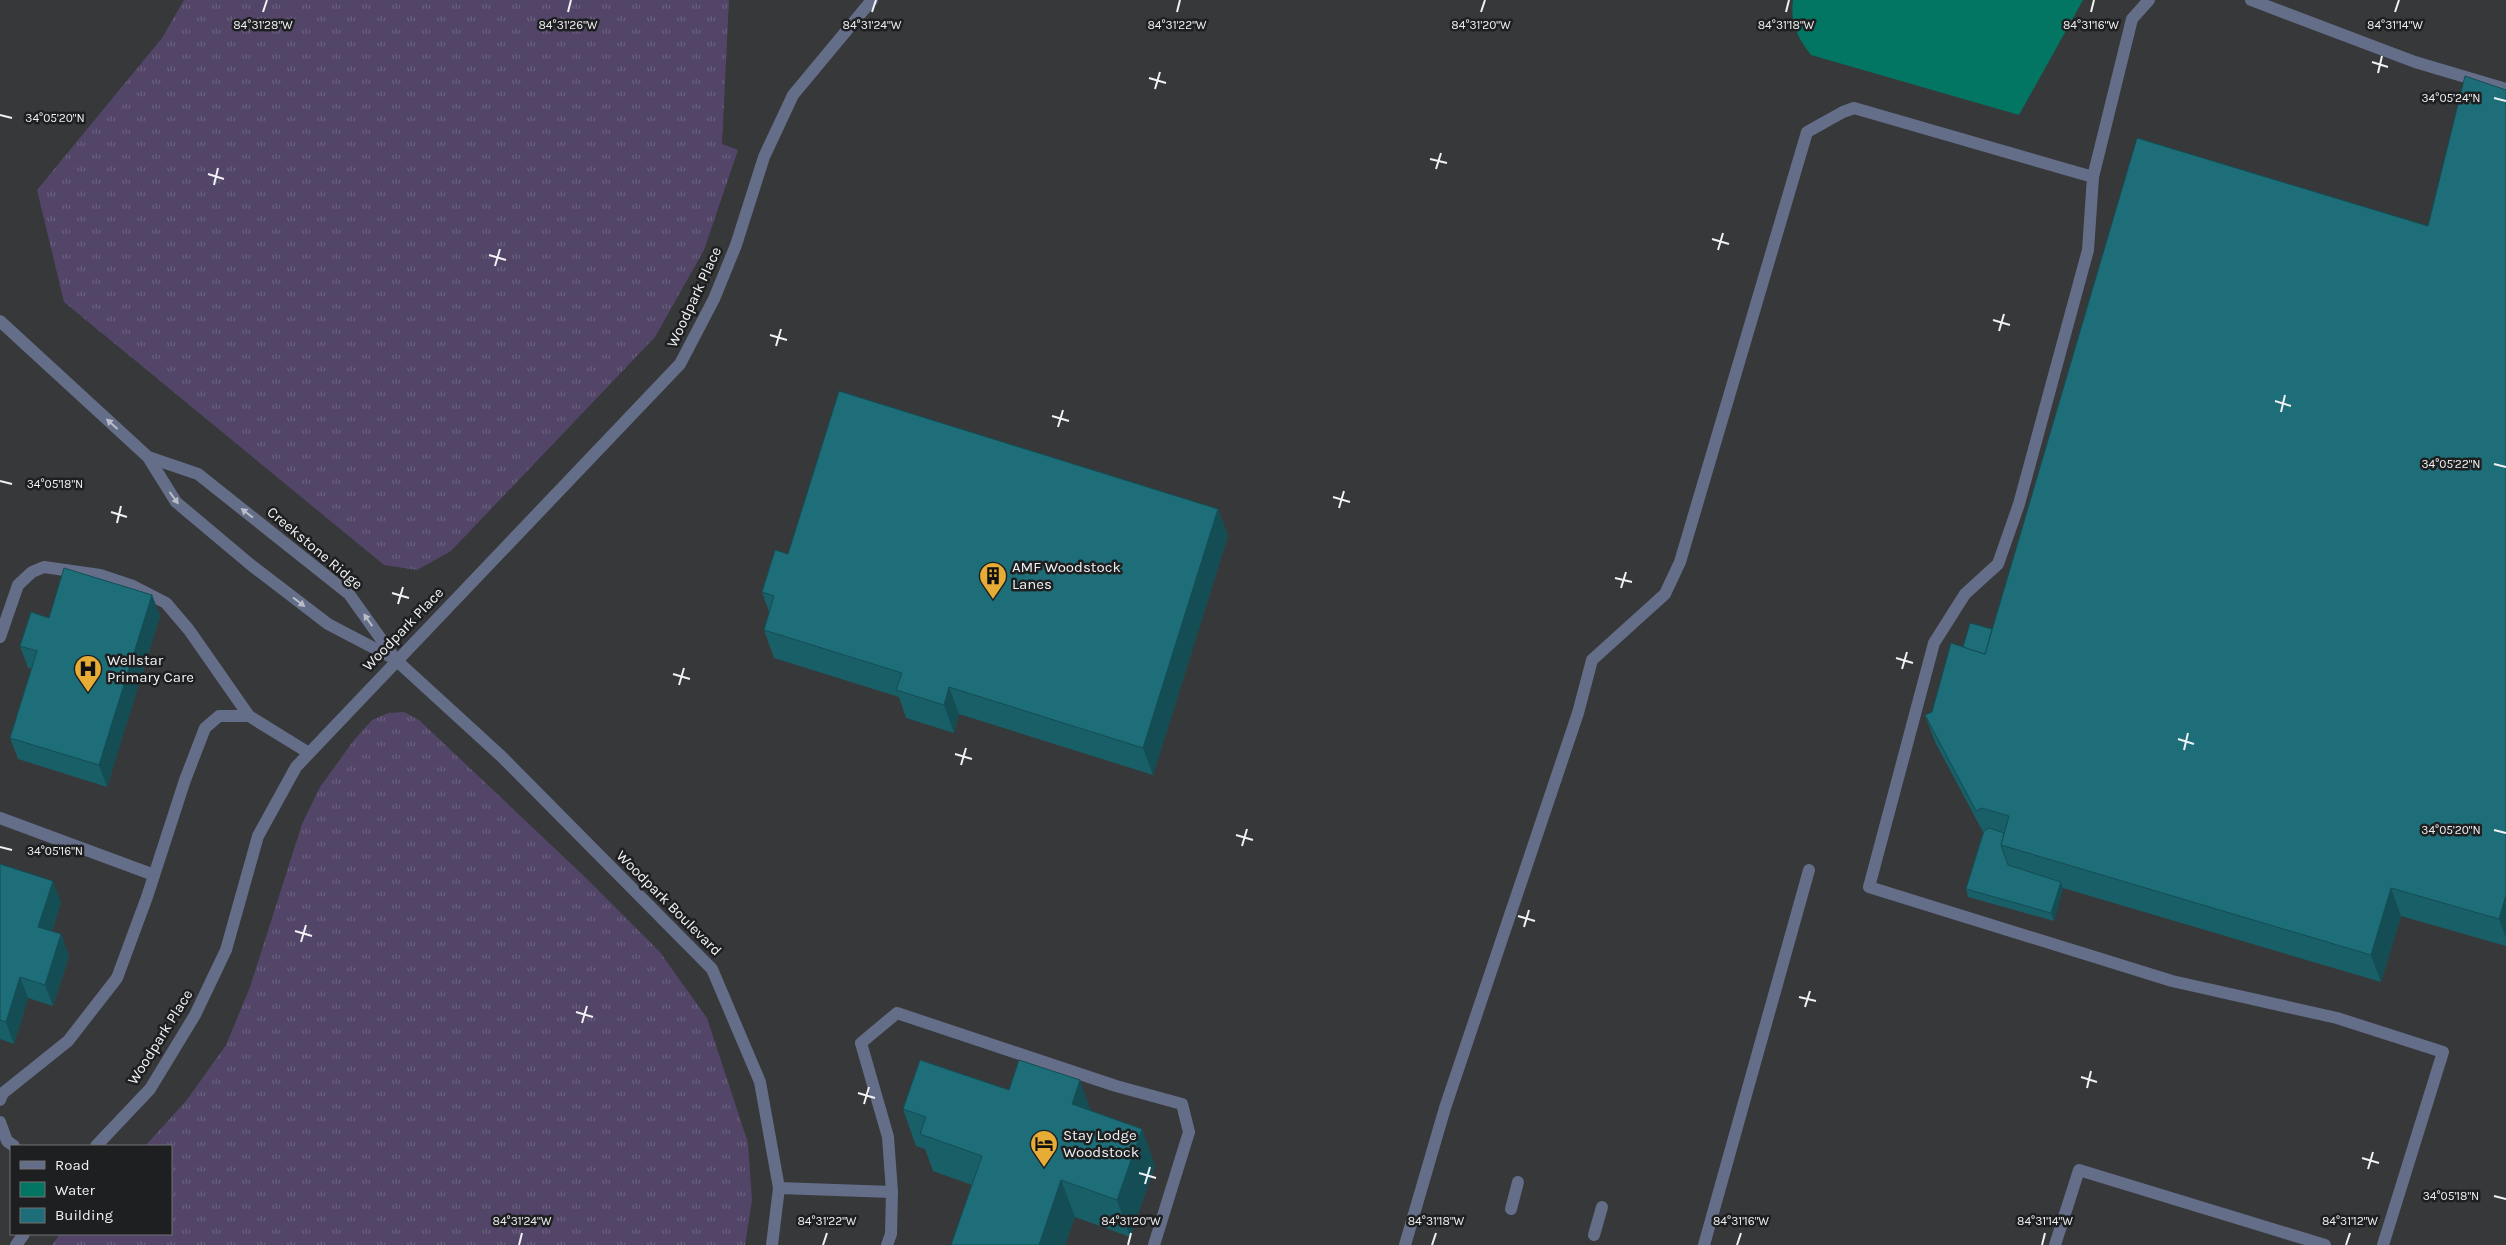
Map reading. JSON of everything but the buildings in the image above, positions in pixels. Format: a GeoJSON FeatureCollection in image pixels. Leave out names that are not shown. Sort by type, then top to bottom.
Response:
{"type":"FeatureCollection","features":[{"type":"Feature","properties":{"kind":"street","name":"Woodpark Place"},"geometry":{"type":"LineString","coordinates":[[97,1145],[150,1089],[196,1015],[226,950],[258,836],[296,767],[680,364],[714,299],[736,245],[764,157],[793,95],[872,0]]}},
{"type":"Feature","properties":{"kind":"street"},"geometry":{"type":"LineString","coordinates":[[2149,0],[2132,19],[2093,177],[2088,250],[2019,504],[1998,564],[1965,594],[1934,643],[1869,887],[2172,981],[2337,1018],[2443,1052],[2383,1245]]}},
{"type":"Feature","properties":{"kind":"street"},"geometry":{"type":"LineString","coordinates":[[2251,0],[2415,62],[2506,89]]}},
{"type":"Feature","properties":{"kind":"street"},"geometry":{"type":"LineString","coordinates":[[1405,1245],[1445,1108],[1578,713],[1592,660],[1664,594],[1680,562],[1807,132],[1854,108],[2093,177]]}},
{"type":"Feature","properties":{"kind":"street","name":"Creekstone Ridge"},"geometry":{"type":"LineString","coordinates":[[0,321],[148,457],[176,502],[251,565],[328,624],[396,660]]}},
{"type":"Feature","properties":{"kind":"street","name":"Creekstone Ridge"},"geometry":{"type":"LineString","coordinates":[[148,457],[198,474],[349,594],[396,660]]}},
{"type":"Feature","properties":{"kind":"street"},"geometry":{"type":"LineString","coordinates":[[0,637],[18,586],[32,572],[44,567],[100,575],[133,586],[166,604],[189,630],[249,716],[309,753]]}},
{"type":"Feature","properties":{"kind":"street","name":"Woodpark Boulevard"},"geometry":{"type":"LineString","coordinates":[[396,660],[501,756],[712,969],[760,1082],[779,1188],[772,1245]]}},
{"type":"Feature","properties":{"kind":"street"},"geometry":{"type":"LineString","coordinates":[[0,1100],[3,1093],[68,1041],[117,978],[154,875],[185,780],[205,728],[219,716],[249,716]]}},
{"type":"Feature","properties":{"kind":"street"},"geometry":{"type":"LineString","coordinates":[[0,818],[154,875]]}},
{"type":"Feature","properties":{"kind":"street"},"geometry":{"type":"LineString","coordinates":[[1704,1245],[1809,870]]}},
{"type":"Feature","properties":{"kind":"street"},"geometry":{"type":"LineString","coordinates":[[887,1245],[891,1234],[892,1192],[888,1138],[861,1043],[897,1013],[1116,1086],[1182,1104],[1189,1132],[1154,1245]]}},
{"type":"Feature","properties":{"kind":"street"},"geometry":{"type":"LineString","coordinates":[[0,1122],[7,1141],[13,1145]]}},
{"type":"Feature","properties":{"kind":"street"},"geometry":{"type":"LineString","coordinates":[[2055,1245],[2079,1170],[2325,1245]]}},
{"type":"Feature","properties":{"kind":"street"},"geometry":{"type":"LineString","coordinates":[[1510,1209],[1518,1182]]}},
{"type":"Feature","properties":{"kind":"street"},"geometry":{"type":"LineString","coordinates":[[779,1188],[892,1192]]}},
{"type":"Feature","properties":{"kind":"street"},"geometry":{"type":"LineString","coordinates":[[1594,1235],[1602,1207]]}},
{"type":"Feature","properties":{"kind":"green space"},"geometry":{"type":"Polygon","coordinates":[[[184,0],[729,0],[722,144],[738,150],[704,250],[655,337],[451,551],[417,570],[384,565],[64,302],[37,190],[162,38],[184,0]]]}},
{"type":"Feature","properties":{"kind":"green space"},"geometry":{"type":"Polygon","coordinates":[[[404,712],[419,720],[585,877],[659,951],[707,1018],[748,1143],[752,1200],[745,1245],[52,1245],[59,1235],[172,1235],[172,1145],[146,1145],[186,1101],[226,1045],[250,987],[302,824],[320,787],[354,740],[372,720],[388,713],[404,712]]]}},
{"type":"Feature","properties":{"kind":"water"},"geometry":{"type":"Polygon","coordinates":[[[1793,0],[2083,0],[2019,115],[1811,55],[1802,42],[1794,23],[1793,0]]]}},
{"type":"Feature","properties":{"kind":"place","name":"AMF Woodstock Lanes"},"geometry":{"type":"Point","coordinates":[993,600]}},
{"type":"Feature","properties":{"kind":"place","name":"Wellstar Primary Care"},"geometry":{"type":"Point","coordinates":[88,693]}},
{"type":"Feature","properties":{"kind":"place","name":"Stay Lodge Woodstock"},"geometry":{"type":"Point","coordinates":[1044,1168]}}]}
